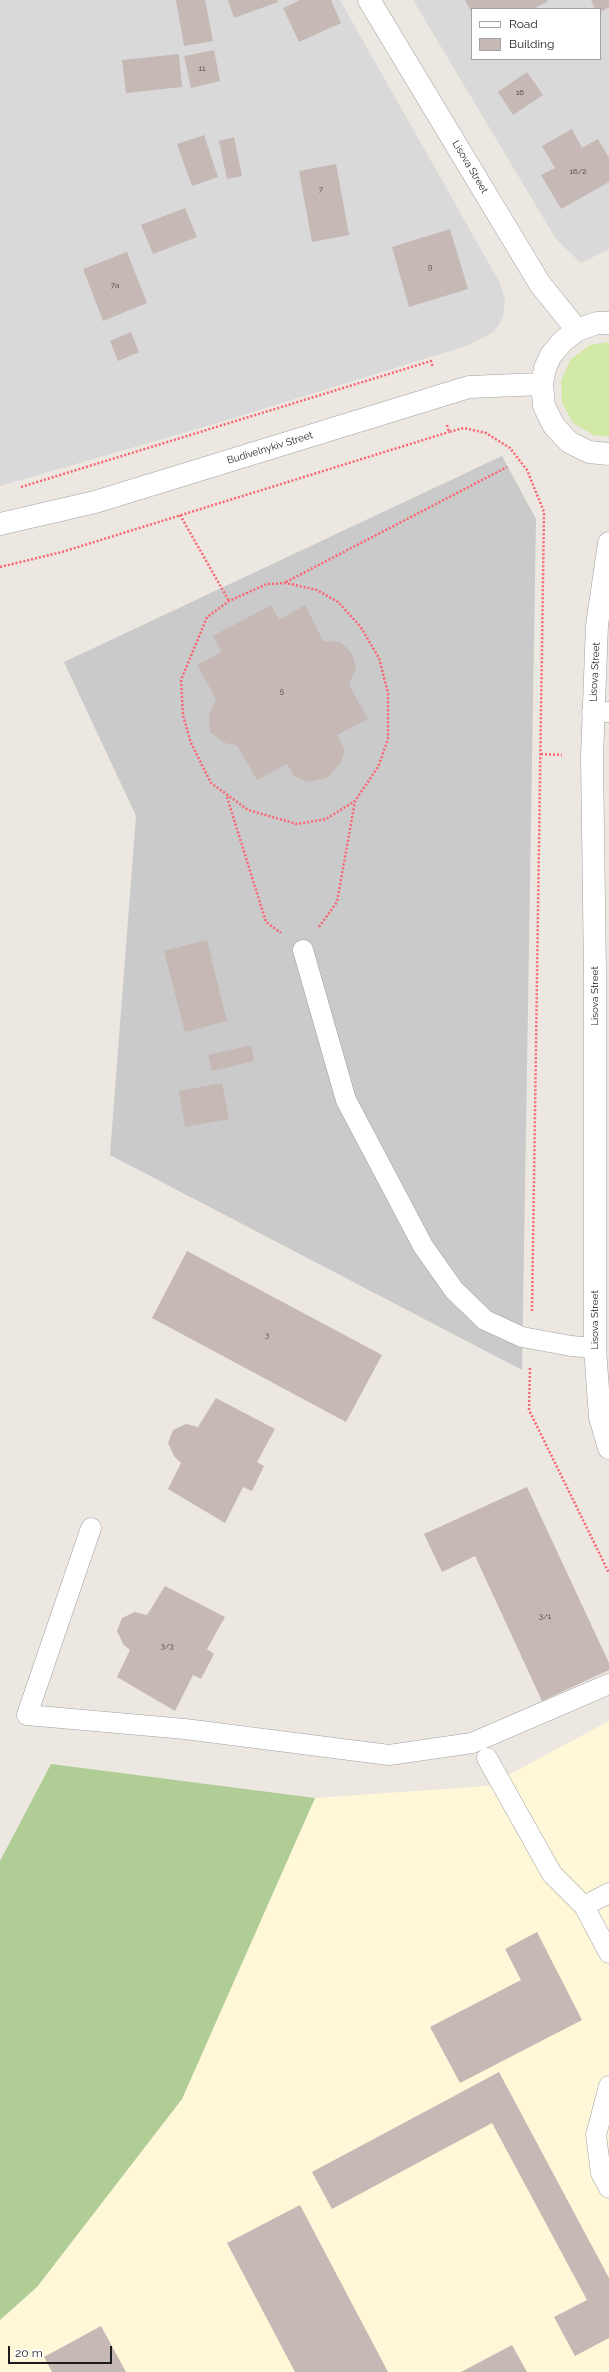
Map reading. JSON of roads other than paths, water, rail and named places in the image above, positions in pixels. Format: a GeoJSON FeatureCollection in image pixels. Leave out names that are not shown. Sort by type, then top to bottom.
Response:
{"type":"FeatureCollection","features":[{"type":"Feature","properties":{"kind":"street","name":"Lisova Street"},"geometry":{"type":"LineString","coordinates":[[369,0],[540,284],[577,330]]}},
{"type":"Feature","properties":{"kind":"street"},"geometry":{"type":"LineString","coordinates":[[609,323],[597,323],[577,330],[551,355],[545,368],[542,384],[544,406],[554,426],[569,442],[589,452],[609,454]]}},
{"type":"Feature","properties":{"kind":"street","name":"Budivelnykiv Street"},"geometry":{"type":"LineString","coordinates":[[0,524],[95,502],[469,387],[542,384]]}},
{"type":"Feature","properties":{"kind":"street","name":"Lisova Street"},"geometry":{"type":"LineString","coordinates":[[609,543],[597,625],[601,712],[602,973],[595,1348],[600,1417],[609,1448]]}},
{"type":"Feature","properties":{"kind":"lane"},"geometry":{"type":"LineString","coordinates":[[303,950],[346,1100],[388,1183],[423,1246],[454,1290],[485,1320],[531,1340],[595,1348]]}},
{"type":"Feature","properties":{"kind":"lane"},"geometry":{"type":"LineString","coordinates":[[91,1528],[27,1715],[185,1729],[389,1755],[472,1743],[609,1684]]}},
{"type":"Feature","properties":{"kind":"lane"},"geometry":{"type":"LineString","coordinates":[[487,1758],[552,1874],[584,1906],[609,1953]]}},
{"type":"Feature","properties":{"kind":"lane"},"geometry":{"type":"LineString","coordinates":[[584,1906],[609,1893]]}},
{"type":"Feature","properties":{"kind":"lane"},"geometry":{"type":"LineString","coordinates":[[609,2086],[596,2135],[601,2173],[609,2188]]}}]}
